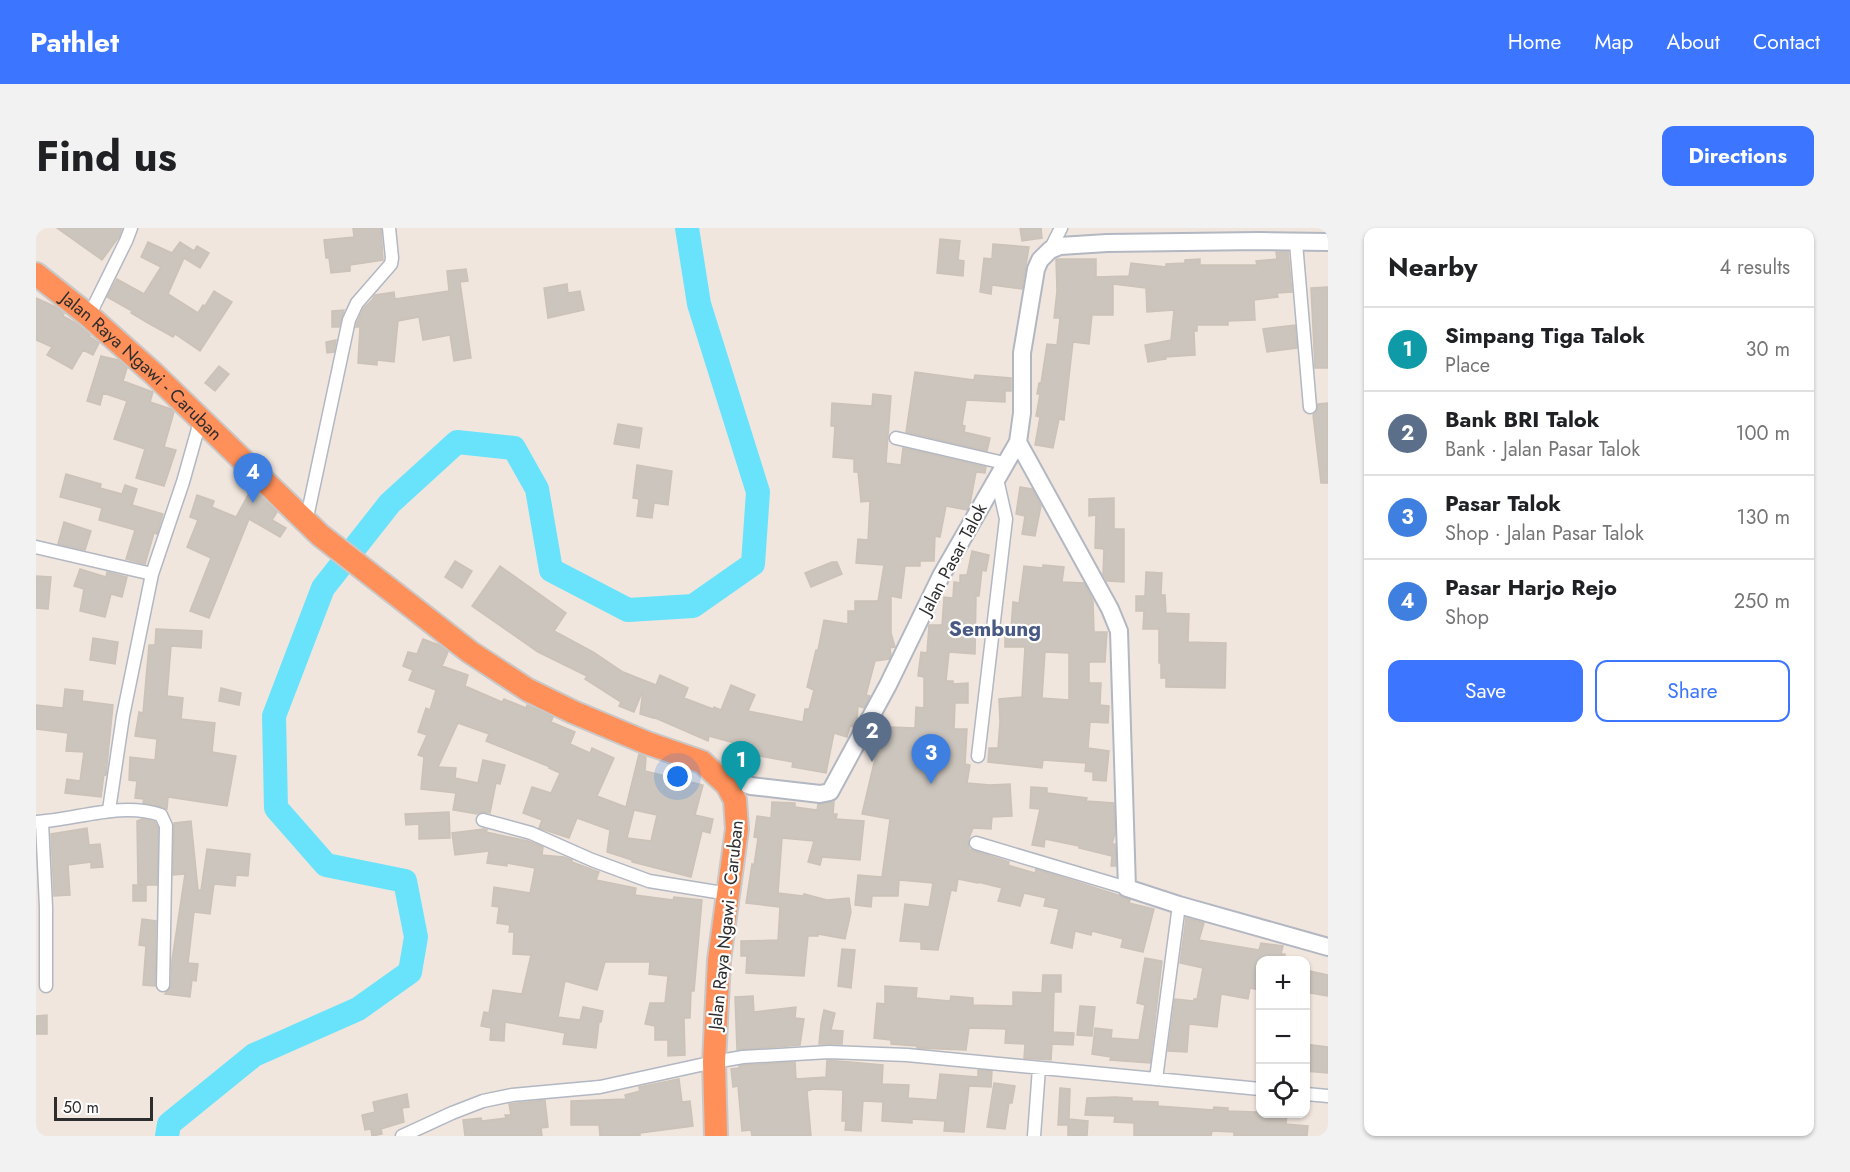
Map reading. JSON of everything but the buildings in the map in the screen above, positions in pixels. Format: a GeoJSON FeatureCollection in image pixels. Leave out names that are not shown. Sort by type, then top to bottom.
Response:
{"type":"FeatureCollection","features":[{"type":"Feature","properties":{"kind":"highway","name":"Jalan Raya Ngawi - Caruban"},"geometry":{"type":"LineString","coordinates":[[36,274],[89,316],[201,418],[313,528],[470,652],[528,690],[573,712],[647,743],[702,762],[728,785],[735,800],[737,839],[719,960],[714,1062],[716,1136]]}},
{"type":"Feature","properties":{"kind":"main road"},"geometry":{"type":"LineString","coordinates":[[1050,250],[1060,246],[1107,243],[1328,242]]}},
{"type":"Feature","properties":{"kind":"main road","name":"Jalan Pasar Talok"},"geometry":{"type":"LineString","coordinates":[[761,788],[820,794],[830,792],[888,685],[941,576],[1018,442],[1022,413],[1022,353],[1027,319],[1036,269],[1040,260],[1050,250]]}},
{"type":"Feature","properties":{"kind":"main road"},"geometry":{"type":"LineString","coordinates":[[1018,442],[1110,609],[1119,631],[1126,888],[1328,947]]}},
{"type":"Feature","properties":{"kind":"main road"},"geometry":{"type":"LineString","coordinates":[[710,769],[761,788]]}},
{"type":"Feature","properties":{"kind":"main road"},"geometry":{"type":"LineString","coordinates":[[737,814],[744,801],[754,791],[761,788]]}},
{"type":"Feature","properties":{"kind":"street"},"geometry":{"type":"LineString","coordinates":[[89,316],[131,228]]}},
{"type":"Feature","properties":{"kind":"street"},"geometry":{"type":"LineString","coordinates":[[313,528],[349,320],[357,303],[391,264],[389,228]]}},
{"type":"Feature","properties":{"kind":"street"},"geometry":{"type":"LineString","coordinates":[[1050,250],[1061,228]]}},
{"type":"Feature","properties":{"kind":"street"},"geometry":{"type":"LineString","coordinates":[[1296,243],[1310,407]]}},
{"type":"Feature","properties":{"kind":"street"},"geometry":{"type":"LineString","coordinates":[[109,810],[123,716],[152,574],[183,482],[201,418]]}},
{"type":"Feature","properties":{"kind":"street"},"geometry":{"type":"LineString","coordinates":[[896,438],[1004,463]]}},
{"type":"Feature","properties":{"kind":"street"},"geometry":{"type":"LineString","coordinates":[[978,756],[1006,519],[997,478]]}},
{"type":"Feature","properties":{"kind":"street"},"geometry":{"type":"LineString","coordinates":[[36,547],[152,574]]}},
{"type":"Feature","properties":{"kind":"street"},"geometry":{"type":"LineString","coordinates":[[46,986],[46,907],[39,822],[109,810],[153,812],[161,815],[166,826],[164,985]]}},
{"type":"Feature","properties":{"kind":"street"},"geometry":{"type":"LineString","coordinates":[[483,820],[531,833],[592,860],[649,881],[729,894]]}},
{"type":"Feature","properties":{"kind":"street"},"geometry":{"type":"LineString","coordinates":[[976,843],[1126,888]]}},
{"type":"Feature","properties":{"kind":"street"},"geometry":{"type":"LineString","coordinates":[[1156,1079],[1179,905]]}},
{"type":"Feature","properties":{"kind":"street"},"geometry":{"type":"LineString","coordinates":[[402,1136],[483,1101],[552,1090],[600,1087],[743,1057],[869,1052],[907,1054],[1256,1089]]}},
{"type":"Feature","properties":{"kind":"street"},"geometry":{"type":"LineString","coordinates":[[1034,1136],[1039,1068]]}},
{"type":"Feature","properties":{"kind":"street"},"geometry":{"type":"LineString","coordinates":[[1310,1094],[1328,1096]]}},
{"type":"Feature","properties":{"kind":"waterway"},"geometry":{"type":"LineString","coordinates":[[167,1136],[169,1124],[254,1055],[358,1009],[410,972],[416,937],[405,881],[326,865],[276,808],[274,716],[323,588],[390,503],[457,442],[514,448],[537,489],[551,570],[628,610],[693,606],[753,564],[758,492],[699,304],[687,228]]}},
{"type":"Feature","properties":{"kind":"place","name":"Pasar Harjo Rejo"},"geometry":{"type":"Point","coordinates":[253,503]}},
{"type":"Feature","properties":{"kind":"place","name":"Bank BRI Talok"},"geometry":{"type":"Point","coordinates":[872,762]}},
{"type":"Feature","properties":{"kind":"place","name":"Pasar Talok"},"geometry":{"type":"Point","coordinates":[931,784]}},
{"type":"Feature","properties":{"kind":"place","name":"Simpang Tiga Talok"},"geometry":{"type":"Point","coordinates":[741,791]}},
{"type":"Feature","properties":{"kind":"district","name":"Sembung"},"geometry":{"type":"Point","coordinates":[995,629]}}]}
